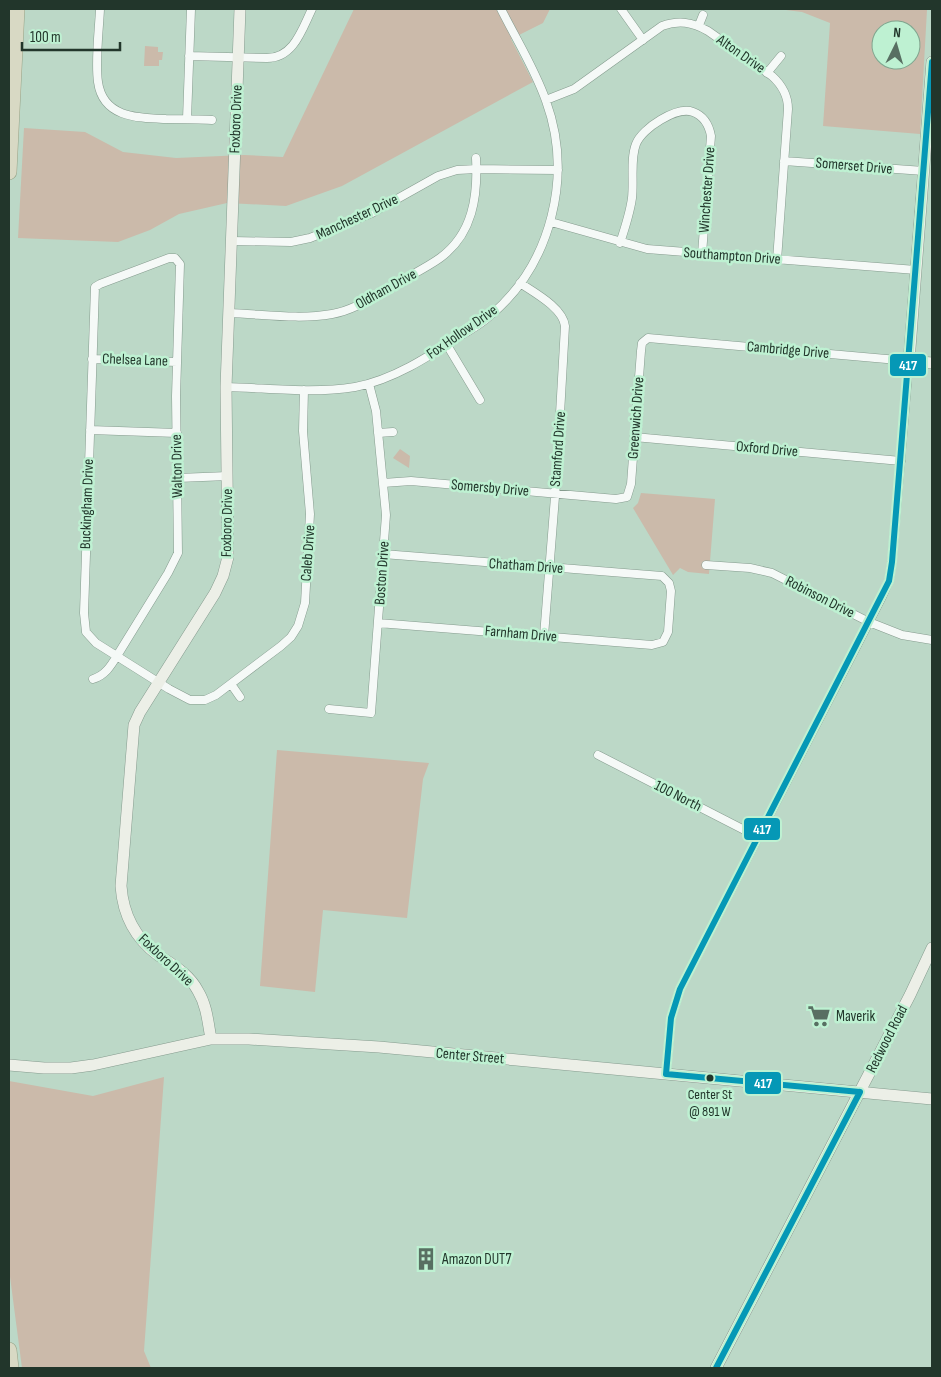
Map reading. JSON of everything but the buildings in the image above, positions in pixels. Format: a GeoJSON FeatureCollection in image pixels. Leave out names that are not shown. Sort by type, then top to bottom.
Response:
{"type":"FeatureCollection","features":[{"type":"Feature","properties":{"kind":"highway"},"geometry":{"type":"LineString","coordinates":[[9,172],[17,9]]}},
{"type":"Feature","properties":{"kind":"highway"},"geometry":{"type":"LineString","coordinates":[[9,1350],[11,1368]]}},
{"type":"Feature","properties":{"kind":"street"},"geometry":{"type":"LineString","coordinates":[[100,9],[98,82],[102,96],[108,104],[129,116],[212,120]]}},
{"type":"Feature","properties":{"kind":"street"},"geometry":{"type":"LineString","coordinates":[[187,119],[191,9]]}},
{"type":"Feature","properties":{"kind":"street","name":"Foxboro Drive"},"geometry":{"type":"LineString","coordinates":[[211,1039],[206,1009],[198,990],[182,971],[151,949],[138,936],[128,920],[122,896],[121,876],[132,734],[138,716],[215,593],[225,570],[228,550],[226,386],[240,9]]}},
{"type":"Feature","properties":{"kind":"street"},"geometry":{"type":"LineString","coordinates":[[189,56],[272,58],[284,54],[294,44],[312,9]]}},
{"type":"Feature","properties":{"kind":"street","name":"Fox Hollow Drive"},"geometry":{"type":"LineString","coordinates":[[226,386],[330,390],[369,384],[403,370],[447,345],[491,315],[520,283],[539,252],[551,222],[558,170],[555,135],[546,100],[501,9]]}},
{"type":"Feature","properties":{"kind":"street"},"geometry":{"type":"LineString","coordinates":[[621,9],[643,40]]}},
{"type":"Feature","properties":{"kind":"street"},"geometry":{"type":"LineString","coordinates":[[546,100],[574,89],[668,24],[679,22],[698,25],[703,16]]}},
{"type":"Feature","properties":{"kind":"street","name":"Alton Drive"},"geometry":{"type":"LineString","coordinates":[[698,25],[767,73],[779,83],[786,95],[788,105],[777,260]]}},
{"type":"Feature","properties":{"kind":"street"},"geometry":{"type":"LineString","coordinates":[[767,73],[781,56]]}},
{"type":"Feature","properties":{"kind":"street"},"geometry":{"type":"LineString","coordinates":[[666,1074],[671,1018],[677,996],[882,598],[890,573],[901,461],[932,62]]}},
{"type":"Feature","properties":{"kind":"street","name":"Winchester Drive"},"geometry":{"type":"LineString","coordinates":[[620,243],[632,201],[634,153],[637,141],[644,132],[669,115],[686,110],[694,112],[705,121],[711,136],[702,254]]}},
{"type":"Feature","properties":{"kind":"street"},"geometry":{"type":"LineString","coordinates":[[476,158],[477,169]]}},
{"type":"Feature","properties":{"kind":"street","name":"Somerset Drive"},"geometry":{"type":"LineString","coordinates":[[784,161],[924,172]]}},
{"type":"Feature","properties":{"kind":"street","name":"Oldham Drive"},"geometry":{"type":"LineString","coordinates":[[229,313],[311,316],[339,312],[363,302],[436,261],[458,240],[470,218],[476,194],[477,169]]}},
{"type":"Feature","properties":{"kind":"street","name":"Manchester Drive"},"geometry":{"type":"LineString","coordinates":[[232,241],[284,242],[304,240],[372,213],[444,174],[457,170],[558,170]]}},
{"type":"Feature","properties":{"kind":"street","name":"Southampton Drive"},"geometry":{"type":"LineString","coordinates":[[551,222],[620,243],[657,250],[916,270]]}},
{"type":"Feature","properties":{"kind":"street","name":"Buckingham Drive"},"geometry":{"type":"LineString","coordinates":[[159,683],[92,640],[86,632],[84,622],[95,288],[100,284],[169,258],[177,259]]}},
{"type":"Feature","properties":{"kind":"street","name":"Walton Drive"},"geometry":{"type":"LineString","coordinates":[[93,679],[106,671],[177,557],[179,544],[177,433],[181,266],[177,259]]}},
{"type":"Feature","properties":{"kind":"street","name":"Stamford Drive"},"geometry":{"type":"LineString","coordinates":[[520,283],[558,311],[565,322],[544,636]]}},
{"type":"Feature","properties":{"kind":"street","name":"Cambridge Drive"},"geometry":{"type":"LineString","coordinates":[[644,340],[655,338],[932,363]]}},
{"type":"Feature","properties":{"kind":"street","name":"Greenwich Drive"},"geometry":{"type":"LineString","coordinates":[[627,497],[631,484],[641,351],[644,340]]}},
{"type":"Feature","properties":{"kind":"street"},"geometry":{"type":"LineString","coordinates":[[447,345],[480,400]]}},
{"type":"Feature","properties":{"kind":"street","name":"Chelsea Lane"},"geometry":{"type":"LineString","coordinates":[[92,359],[178,362]]}},
{"type":"Feature","properties":{"kind":"street","name":"Boston Drive"},"geometry":{"type":"LineString","coordinates":[[329,709],[371,713],[386,515],[375,407],[369,384]]}},
{"type":"Feature","properties":{"kind":"street","name":"Caleb Drive"},"geometry":{"type":"LineString","coordinates":[[159,683],[182,697],[195,701],[210,698],[286,642],[294,632],[305,603],[310,514],[303,431],[304,390]]}},
{"type":"Feature","properties":{"kind":"street"},"geometry":{"type":"LineString","coordinates":[[90,430],[177,433]]}},
{"type":"Feature","properties":{"kind":"street"},"geometry":{"type":"LineString","coordinates":[[378,434],[393,432]]}},
{"type":"Feature","properties":{"kind":"street","name":"Oxford Drive"},"geometry":{"type":"LineString","coordinates":[[634,438],[901,461]]}},
{"type":"Feature","properties":{"kind":"street"},"geometry":{"type":"LineString","coordinates":[[178,478],[228,476]]}},
{"type":"Feature","properties":{"kind":"street","name":"Somersby Drive"},"geometry":{"type":"LineString","coordinates":[[383,483],[411,481],[616,499],[627,497]]}},
{"type":"Feature","properties":{"kind":"street","name":"Chatham Drive"},"geometry":{"type":"LineString","coordinates":[[383,554],[658,576],[667,580],[671,591],[668,632],[663,642]]}},
{"type":"Feature","properties":{"kind":"street","name":"Robinson Drive"},"geometry":{"type":"LineString","coordinates":[[706,565],[750,568],[772,573],[869,622],[902,635],[932,640]]}},
{"type":"Feature","properties":{"kind":"street","name":"Farnham Drive"},"geometry":{"type":"LineString","coordinates":[[378,623],[652,645],[663,642]]}},
{"type":"Feature","properties":{"kind":"street"},"geometry":{"type":"LineString","coordinates":[[231,684],[240,697]]}},
{"type":"Feature","properties":{"kind":"street","name":"100 North"},"geometry":{"type":"LineString","coordinates":[[598,755],[758,837]]}},
{"type":"Feature","properties":{"kind":"street","name":"Redwood Road"},"geometry":{"type":"LineString","coordinates":[[716,1368],[860,1092],[932,948]]}},
{"type":"Feature","properties":{"kind":"street","name":"Center Street"},"geometry":{"type":"LineString","coordinates":[[9,1065],[44,1068],[77,1067],[211,1039],[249,1038],[360,1046],[932,1099]]}},
{"type":"Feature","properties":{"kind":"shaded area"},"geometry":{"type":"Polygon","coordinates":[[[354,9],[550,9],[543,23],[511,39],[533,82],[342,186],[286,206],[227,203],[179,214],[150,230],[118,242],[18,238],[24,128],[85,132],[123,152],[176,158],[244,155],[283,157],[354,9]]]}},
{"type":"Feature","properties":{"kind":"shaded area"},"geometry":{"type":"Polygon","coordinates":[[[778,9],[927,10],[920,134],[823,126],[830,23],[802,12],[778,9]]]}},
{"type":"Feature","properties":{"kind":"shaded area"},"geometry":{"type":"Polygon","coordinates":[[[145,46],[158,47],[158,52],[163,52],[162,60],[159,60],[159,66],[144,66],[145,46]]]}},
{"type":"Feature","properties":{"kind":"shaded area"},"geometry":{"type":"Polygon","coordinates":[[[400,449],[410,456],[409,468],[393,458],[400,449]]]}},
{"type":"Feature","properties":{"kind":"shaded area"},"geometry":{"type":"Polygon","coordinates":[[[641,493],[715,499],[709,574],[688,572],[680,568],[673,575],[633,508],[638,503],[641,493]]]}},
{"type":"Feature","properties":{"kind":"shaded area"},"geometry":{"type":"Polygon","coordinates":[[[277,750],[429,763],[423,779],[407,918],[323,910],[315,992],[260,986],[277,750]]]}},
{"type":"Feature","properties":{"kind":"shaded area"},"geometry":{"type":"Polygon","coordinates":[[[164,1077],[144,1351],[151,1368],[22,1368],[9,1269],[9,1081],[93,1096],[164,1077]]]}},
{"type":"Feature","properties":{"kind":"transit line","name":"417"},"geometry":{"type":"LineString","coordinates":[[666,1074],[671,1018],[680,989],[889,581],[932,62]]}},
{"type":"Feature","properties":{"kind":"transit line","name":"417"},"geometry":{"type":"LineString","coordinates":[[666,1074],[860,1092]]}},
{"type":"Feature","properties":{"kind":"transit line","name":"417"},"geometry":{"type":"LineString","coordinates":[[716,1368],[860,1092]]}},
{"type":"Feature","properties":{"kind":"place","name":"Maverik"},"geometry":{"type":"Point","coordinates":[819,1016]}},
{"type":"Feature","properties":{"kind":"place","name":"Center St @ 891 W"},"geometry":{"type":"Point","coordinates":[710,1078]}},
{"type":"Feature","properties":{"kind":"place","name":"Amazon DUT7"},"geometry":{"type":"Point","coordinates":[426,1259]}}]}
